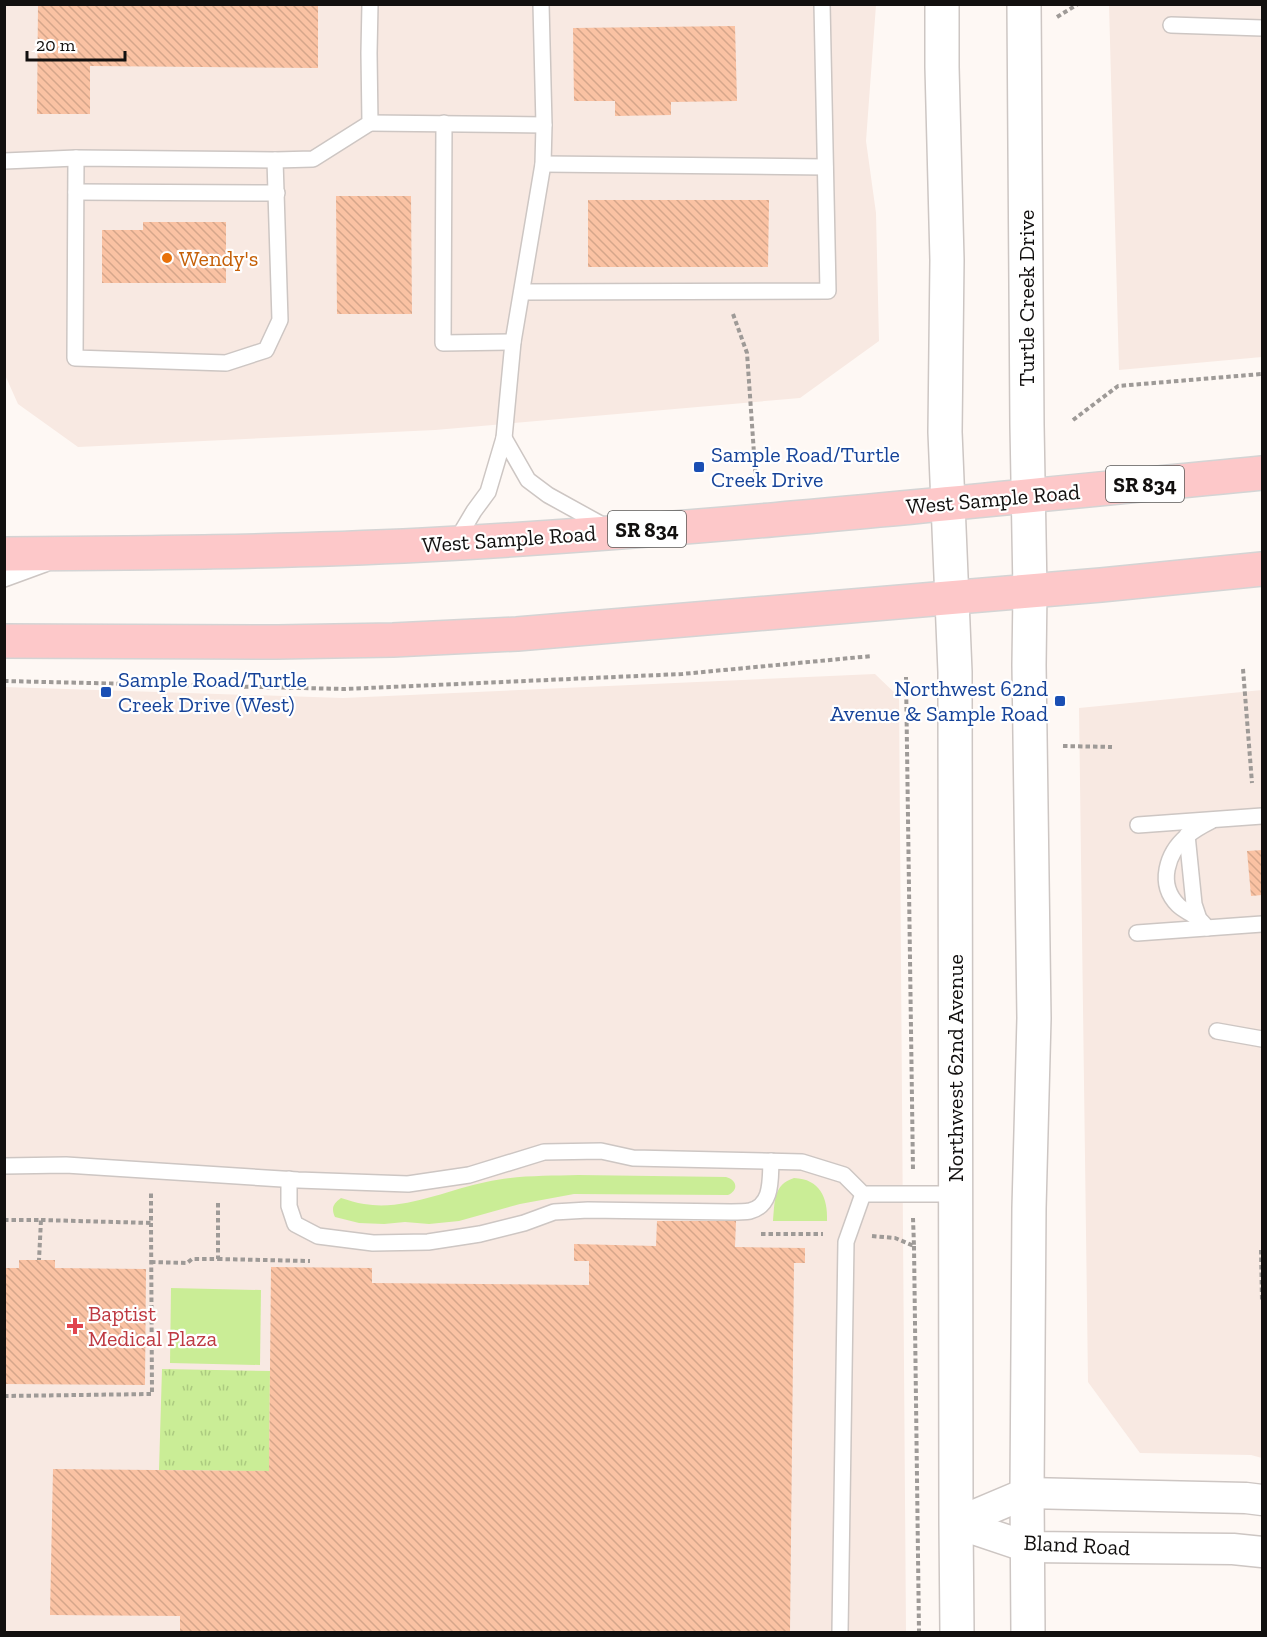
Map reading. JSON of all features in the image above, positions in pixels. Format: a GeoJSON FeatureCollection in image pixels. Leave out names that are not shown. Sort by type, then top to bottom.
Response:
{"type":"FeatureCollection","features":[{"type":"Feature","properties":{"kind":"main road","name":"West Sample Road"},"geometry":{"type":"LineString","coordinates":[[4,555],[197,553],[455,543],[614,532],[1263,473]]}},
{"type":"Feature","properties":{"kind":"main road"},"geometry":{"type":"LineString","coordinates":[[4,641],[277,642],[393,640],[517,634],[1263,569]]}},
{"type":"Feature","properties":{"kind":"street"},"geometry":{"type":"LineString","coordinates":[[942,4],[947,260],[945,432],[948,503]]}},
{"type":"Feature","properties":{"kind":"street","name":"Turtle Creek Drive"},"geometry":{"type":"LineString","coordinates":[[1030,591],[1028,495],[1037,12]]}},
{"type":"Feature","properties":{"kind":"street","name":"Northwest 62nd Avenue"},"geometry":{"type":"LineString","coordinates":[[948,503],[955,672],[957,1632]]}},
{"type":"Feature","properties":{"kind":"street"},"geometry":{"type":"LineString","coordinates":[[1028,1632],[1029,1208],[1034,1018],[1030,591]]}},
{"type":"Feature","properties":{"kind":"street","name":"Bland Road"},"geometry":{"type":"LineString","coordinates":[[956,1522],[1027,1493],[1263,1500]]}},
{"type":"Feature","properties":{"kind":"street","name":"Bland Road"},"geometry":{"type":"LineString","coordinates":[[956,1522],[1027,1547],[1233,1549],[1263,1552]]}},
{"type":"Feature","properties":{"kind":"lane"},"geometry":{"type":"LineString","coordinates":[[370,4],[370,123]]}},
{"type":"Feature","properties":{"kind":"lane"},"geometry":{"type":"LineString","coordinates":[[455,543],[474,511],[489,492],[504,438],[513,342],[543,164],[541,4]]}},
{"type":"Feature","properties":{"kind":"lane"},"geometry":{"type":"LineString","coordinates":[[522,292],[828,291],[822,4]]}},
{"type":"Feature","properties":{"kind":"lane"},"geometry":{"type":"LineString","coordinates":[[1171,25],[1263,28]]}},
{"type":"Feature","properties":{"kind":"lane"},"geometry":{"type":"LineString","coordinates":[[4,161],[76,158],[313,159],[370,123],[544,125]]}},
{"type":"Feature","properties":{"kind":"lane"},"geometry":{"type":"LineString","coordinates":[[444,123],[442,342],[513,342]]}},
{"type":"Feature","properties":{"kind":"lane"},"geometry":{"type":"LineString","coordinates":[[76,158],[75,358],[226,363],[266,350],[280,320],[275,160]]}},
{"type":"Feature","properties":{"kind":"lane"},"geometry":{"type":"LineString","coordinates":[[543,164],[825,167]]}},
{"type":"Feature","properties":{"kind":"lane"},"geometry":{"type":"LineString","coordinates":[[76,192],[277,193]]}},
{"type":"Feature","properties":{"kind":"lane"},"geometry":{"type":"LineString","coordinates":[[504,438],[528,480],[548,495],[614,532]]}},
{"type":"Feature","properties":{"kind":"lane"},"geometry":{"type":"LineString","coordinates":[[4,579],[74,554]]}},
{"type":"Feature","properties":{"kind":"lane"},"geometry":{"type":"LineString","coordinates":[[1138,825],[1263,816]]}},
{"type":"Feature","properties":{"kind":"lane"},"geometry":{"type":"LineString","coordinates":[[1203,923],[1179,907],[1170,896],[1166,884],[1172,853],[1187,835],[1211,821]]}},
{"type":"Feature","properties":{"kind":"lane"},"geometry":{"type":"LineString","coordinates":[[1187,835],[1194,903],[1203,923]]}},
{"type":"Feature","properties":{"kind":"lane"},"geometry":{"type":"LineString","coordinates":[[1137,933],[1203,923],[1263,924]]}},
{"type":"Feature","properties":{"kind":"lane"},"geometry":{"type":"LineString","coordinates":[[1217,1031],[1263,1039]]}},
{"type":"Feature","properties":{"kind":"lane"},"geometry":{"type":"LineString","coordinates":[[4,1166],[66,1165],[408,1184],[469,1174],[544,1152],[601,1151],[633,1158],[802,1162],[844,1174],[863,1194],[956,1194]]}},
{"type":"Feature","properties":{"kind":"lane"},"geometry":{"type":"LineString","coordinates":[[289,1179],[289,1206],[296,1224],[318,1236],[373,1243],[428,1242],[480,1234],[524,1223],[554,1212],[752,1210],[764,1204],[770,1190],[771,1161]]}},
{"type":"Feature","properties":{"kind":"lane"},"geometry":{"type":"LineString","coordinates":[[840,1632],[846,1242],[863,1194]]}},
{"type":"Feature","properties":{"kind":"path"},"geometry":{"type":"LineString","coordinates":[[1037,12],[1061,16],[1078,4]]}},
{"type":"Feature","properties":{"kind":"path"},"geometry":{"type":"LineString","coordinates":[[732,291],[733,314],[747,353],[756,482]]}},
{"type":"Feature","properties":{"kind":"path"},"geometry":{"type":"LineString","coordinates":[[1073,420],[1118,386],[1263,374]]}},
{"type":"Feature","properties":{"kind":"path"},"geometry":{"type":"LineString","coordinates":[[4,681],[345,689],[682,674],[872,656]]}},
{"type":"Feature","properties":{"kind":"path"},"geometry":{"type":"LineString","coordinates":[[1243,669],[1252,783]]}},
{"type":"Feature","properties":{"kind":"path"},"geometry":{"type":"LineString","coordinates":[[906,677],[918,1632]]}},
{"type":"Feature","properties":{"kind":"path"},"geometry":{"type":"LineString","coordinates":[[1060,746],[1112,747]]}},
{"type":"Feature","properties":{"kind":"path"},"geometry":{"type":"LineString","coordinates":[[4,1396],[152,1394],[151,1170]]}},
{"type":"Feature","properties":{"kind":"path"},"geometry":{"type":"LineString","coordinates":[[218,1174],[218,1259]]}},
{"type":"Feature","properties":{"kind":"path"},"geometry":{"type":"LineString","coordinates":[[4,1220],[151,1223]]}},
{"type":"Feature","properties":{"kind":"path"},"geometry":{"type":"LineString","coordinates":[[39,1260],[41,1220]]}},
{"type":"Feature","properties":{"kind":"path"},"geometry":{"type":"LineString","coordinates":[[756,1234],[849,1234],[895,1238],[914,1246]]}},
{"type":"Feature","properties":{"kind":"path"},"geometry":{"type":"LineString","coordinates":[[1261,1250],[1263,1300]]}},
{"type":"Feature","properties":{"kind":"path"},"geometry":{"type":"LineString","coordinates":[[151,1262],[188,1263],[192,1258],[311,1261]]}},
{"type":"Feature","properties":{"kind":"shaded area"},"geometry":{"type":"Polygon","coordinates":[[[5,5],[876,5],[866,141],[876,213],[879,341],[800,398],[435,430],[78,447],[18,404],[5,375],[5,5]]]}},
{"type":"Feature","properties":{"kind":"shaded area"},"geometry":{"type":"Polygon","coordinates":[[[1109,5],[1262,5],[1262,357],[1119,370],[1109,5]]]}},
{"type":"Feature","properties":{"kind":"shaded area"},"geometry":{"type":"Polygon","coordinates":[[[875,674],[899,697],[906,1632],[5,1632],[5,687],[343,698],[875,674]]]}},
{"type":"Feature","properties":{"kind":"shaded area"},"geometry":{"type":"Polygon","coordinates":[[[1262,690],[1262,1458],[1251,1455],[1140,1453],[1088,1382],[1079,708],[1262,690]]]}},
{"type":"Feature","properties":{"kind":"green space"},"geometry":{"type":"Polygon","coordinates":[[[578,1175],[726,1177],[732,1180],[735,1188],[728,1195],[574,1194],[520,1204],[459,1221],[429,1224],[359,1223],[335,1217],[333,1211],[335,1204],[341,1198],[364,1204],[395,1205],[509,1178],[578,1175]]]}},
{"type":"Feature","properties":{"kind":"green space"},"geometry":{"type":"Polygon","coordinates":[[[794,1178],[810,1182],[821,1191],[826,1205],[827,1221],[773,1221],[776,1195],[782,1185],[794,1178]]]}},
{"type":"Feature","properties":{"kind":"green space"},"geometry":{"type":"Polygon","coordinates":[[[171,1288],[261,1290],[260,1365],[170,1363],[171,1288]]]}},
{"type":"Feature","properties":{"kind":"green space"},"geometry":{"type":"Polygon","coordinates":[[[162,1369],[270,1371],[269,1471],[159,1470],[162,1369]]]}},
{"type":"Feature","properties":{"kind":"building"},"geometry":{"type":"Polygon","coordinates":[[[38,4],[318,4],[318,68],[90,66],[90,114],[37,114],[38,4]]]}},
{"type":"Feature","properties":{"kind":"building"},"geometry":{"type":"Polygon","coordinates":[[[735,26],[737,101],[671,102],[671,115],[615,116],[615,101],[574,101],[573,28],[735,26]]]}},
{"type":"Feature","properties":{"kind":"building"},"geometry":{"type":"Polygon","coordinates":[[[336,196],[411,196],[412,314],[337,314],[336,196]]]}},
{"type":"Feature","properties":{"kind":"building"},"geometry":{"type":"Polygon","coordinates":[[[588,200],[769,200],[768,267],[588,267],[588,200]]]}},
{"type":"Feature","properties":{"kind":"building"},"geometry":{"type":"Polygon","coordinates":[[[143,222],[226,222],[226,283],[102,283],[102,230],[143,230],[143,222]]]}},
{"type":"Feature","properties":{"kind":"building"},"geometry":{"type":"Polygon","coordinates":[[[1262,850],[1262,895],[1251,896],[1247,851],[1262,850]]]}},
{"type":"Feature","properties":{"kind":"building"},"geometry":{"type":"Polygon","coordinates":[[[657,1221],[736,1221],[735,1247],[805,1248],[805,1263],[794,1263],[790,1632],[180,1632],[180,1616],[50,1615],[53,1469],[269,1471],[271,1267],[372,1268],[372,1283],[589,1285],[589,1261],[574,1261],[574,1244],[656,1246],[657,1221]]]}},
{"type":"Feature","properties":{"kind":"building","name":"Baptist Medical Plaza"},"geometry":{"type":"Polygon","coordinates":[[[19,1260],[55,1260],[55,1268],[146,1269],[145,1385],[4,1384],[4,1268],[19,1268],[19,1260]]]}},
{"type":"Feature","properties":{"kind":"place","name":"Wendy's"},"geometry":{"type":"Point","coordinates":[167,258]}},
{"type":"Feature","properties":{"kind":"place","name":"Sample Road/Turtle Creek Drive"},"geometry":{"type":"Point","coordinates":[699,467]}},
{"type":"Feature","properties":{"kind":"place","name":"Sample Road/Turtle Creek Drive (West)"},"geometry":{"type":"Point","coordinates":[106,692]}},
{"type":"Feature","properties":{"kind":"place","name":"Northwest 62nd Avenue & Sample Road"},"geometry":{"type":"Point","coordinates":[1060,701]}},
{"type":"Feature","properties":{"kind":"place","name":"Baptist Medical Plaza"},"geometry":{"type":"Point","coordinates":[75,1326]}}]}
